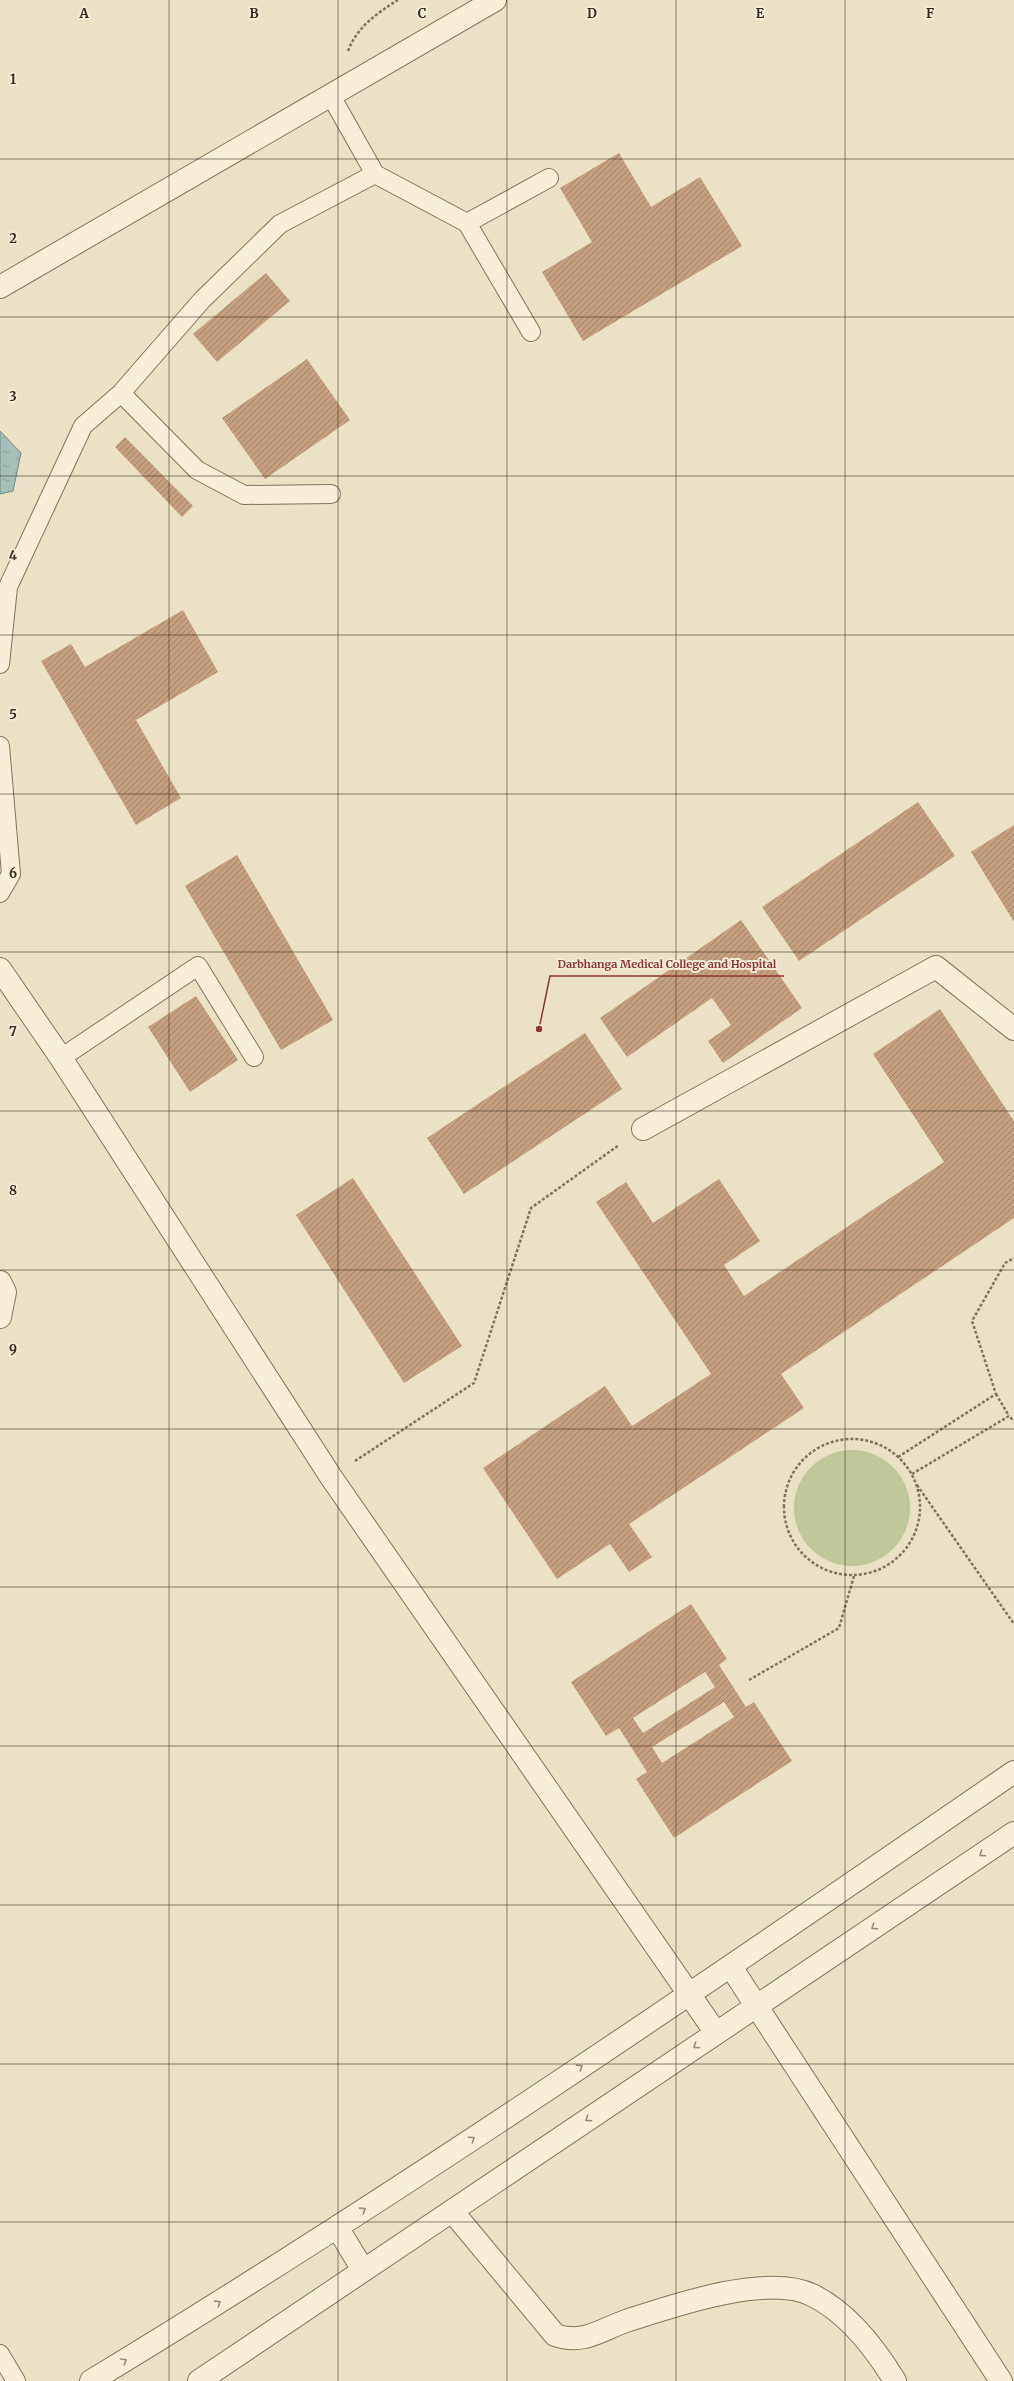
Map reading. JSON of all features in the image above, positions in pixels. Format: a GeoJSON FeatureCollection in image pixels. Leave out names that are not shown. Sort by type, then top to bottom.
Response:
{"type":"FeatureCollection","features":[{"type":"Feature","properties":{"kind":"street"},"geometry":{"type":"LineString","coordinates":[[0,287],[495,0]]}},
{"type":"Feature","properties":{"kind":"street"},"geometry":{"type":"LineString","coordinates":[[643,1129],[936,968],[1014,1029]]}},
{"type":"Feature","properties":{"kind":"street"},"geometry":{"type":"LineString","coordinates":[[0,969],[61,1058],[331,1477],[690,1993],[716,2033]]}},
{"type":"Feature","properties":{"kind":"street"},"geometry":{"type":"LineString","coordinates":[[0,1282],[5,1292],[0,1317]]}},
{"type":"Feature","properties":{"kind":"street"},"geometry":{"type":"LineString","coordinates":[[91,2381],[438,2163],[731,1966],[1014,1772]]}},
{"type":"Feature","properties":{"kind":"street"},"geometry":{"type":"LineString","coordinates":[[199,2381],[1014,1833]]}},
{"type":"Feature","properties":{"kind":"street"},"geometry":{"type":"LineString","coordinates":[[731,1966],[1001,2381]]}},
{"type":"Feature","properties":{"kind":"street"},"geometry":{"type":"LineString","coordinates":[[452,2211],[555,2335],[568,2340],[586,2338],[626,2322],[697,2300],[746,2289],[781,2287],[811,2295],[839,2314],[866,2340],[895,2381]]}},
{"type":"Feature","properties":{"kind":"street"},"geometry":{"type":"LineString","coordinates":[[337,2227],[363,2270]]}},
{"type":"Feature","properties":{"kind":"lane"},"geometry":{"type":"LineString","coordinates":[[331,96],[375,174],[467,223],[531,332]]}},
{"type":"Feature","properties":{"kind":"lane"},"geometry":{"type":"LineString","coordinates":[[0,664],[8,587],[83,426],[121,393],[202,300],[280,224],[375,174]]}},
{"type":"Feature","properties":{"kind":"lane"},"geometry":{"type":"LineString","coordinates":[[467,223],[549,178]]}},
{"type":"Feature","properties":{"kind":"lane"},"geometry":{"type":"LineString","coordinates":[[121,393],[197,470],[244,495],[331,494]]}},
{"type":"Feature","properties":{"kind":"lane"},"geometry":{"type":"LineString","coordinates":[[0,746],[11,874],[0,893]]}},
{"type":"Feature","properties":{"kind":"lane"},"geometry":{"type":"LineString","coordinates":[[61,1058],[198,966],[254,1057]]}},
{"type":"Feature","properties":{"kind":"lane"},"geometry":{"type":"LineString","coordinates":[[0,2354],[16,2381]]}},
{"type":"Feature","properties":{"kind":"path"},"geometry":{"type":"LineString","coordinates":[[331,1477],[474,1383],[531,1208],[643,1129]]}},
{"type":"Feature","properties":{"kind":"path"},"geometry":{"type":"LineString","coordinates":[[1014,1258],[1005,1263],[972,1321],[996,1394],[1009,1416],[1014,1421]]}},
{"type":"Feature","properties":{"kind":"path"},"geometry":{"type":"LineString","coordinates":[[898,1457],[996,1394]]}},
{"type":"Feature","properties":{"kind":"path"},"geometry":{"type":"LineString","coordinates":[[912,1474],[1009,1416]]}},
{"type":"Feature","properties":{"kind":"path"},"geometry":{"type":"LineString","coordinates":[[850,1439],[870,1441],[898,1457],[912,1474],[916,1484],[920,1504],[920,1515],[914,1536],[894,1561],[882,1568],[854,1576],[833,1573],[805,1558],[792,1541],[786,1526],[783,1510],[784,1499],[790,1479],[802,1461],[809,1454],[828,1443],[850,1439]]}},
{"type":"Feature","properties":{"kind":"path"},"geometry":{"type":"LineString","coordinates":[[916,1484],[1014,1624]]}},
{"type":"Feature","properties":{"kind":"path"},"geometry":{"type":"LineString","coordinates":[[749,1680],[839,1628],[854,1576]]}},
{"type":"Feature","properties":{"kind":"green space"},"geometry":{"type":"Polygon","coordinates":[[[852,1450],[863,1451],[874,1455],[893,1467],[905,1486],[909,1497],[909,1519],[905,1530],[893,1549],[874,1561],[863,1565],[852,1566],[841,1565],[830,1561],[811,1549],[799,1530],[795,1519],[794,1508],[795,1497],[799,1486],[811,1467],[830,1455],[841,1451],[852,1450]]]}},
{"type":"Feature","properties":{"kind":"water"},"geometry":{"type":"Polygon","coordinates":[[[0,431],[21,453],[13,491],[0,494],[0,431]]]}},
{"type":"Feature","properties":{"kind":"building"},"geometry":{"type":"Polygon","coordinates":[[[619,153],[651,207],[700,177],[742,246],[583,341],[542,272],[592,242],[560,188],[619,153]]]}},
{"type":"Feature","properties":{"kind":"building"},"geometry":{"type":"Polygon","coordinates":[[[266,273],[290,301],[217,362],[193,334],[266,273]]]}},
{"type":"Feature","properties":{"kind":"building"},"geometry":{"type":"Polygon","coordinates":[[[307,359],[350,420],[265,479],[222,418],[307,359]]]}},
{"type":"Feature","properties":{"kind":"building"},"geometry":{"type":"Polygon","coordinates":[[[125,437],[193,506],[182,517],[115,447],[125,437]]]}},
{"type":"Feature","properties":{"kind":"building"},"geometry":{"type":"Polygon","coordinates":[[[183,610],[218,672],[136,720],[181,798],[136,825],[41,661],[71,644],[85,667],[183,610]]]}},
{"type":"Feature","properties":{"kind":"building"},"geometry":{"type":"Polygon","coordinates":[[[918,802],[955,856],[799,961],[762,907],[918,802]]]}},
{"type":"Feature","properties":{"kind":"building"},"geometry":{"type":"Polygon","coordinates":[[[1014,825],[1014,922],[971,852],[1014,825]]]}},
{"type":"Feature","properties":{"kind":"building"},"geometry":{"type":"Polygon","coordinates":[[[237,855],[333,1020],[281,1050],[185,886],[237,855]]]}},
{"type":"Feature","properties":{"kind":"building"},"geometry":{"type":"Polygon","coordinates":[[[741,920],[802,1008],[723,1063],[708,1041],[731,1025],[712,998],[627,1057],[600,1018],[741,920]]]}},
{"type":"Feature","properties":{"kind":"building"},"geometry":{"type":"Polygon","coordinates":[[[196,996],[238,1060],[190,1092],[148,1027],[196,996]]]}},
{"type":"Feature","properties":{"kind":"building"},"geometry":{"type":"Polygon","coordinates":[[[940,1009],[1014,1121],[1014,1218],[781,1374],[804,1408],[629,1524],[652,1557],[629,1572],[610,1544],[557,1579],[483,1468],[605,1386],[632,1426],[711,1374],[596,1202],[626,1182],[653,1223],[719,1179],[760,1241],[724,1265],[744,1296],[944,1162],[873,1054],[940,1009]]]}},
{"type":"Feature","properties":{"kind":"building"},"geometry":{"type":"Polygon","coordinates":[[[585,1033],[622,1089],[464,1194],[427,1138],[585,1033]]]}},
{"type":"Feature","properties":{"kind":"building"},"geometry":{"type":"Polygon","coordinates":[[[353,1178],[462,1346],[404,1383],[296,1215],[353,1178]]]}},
{"type":"Feature","properties":{"kind":"building"},"geometry":{"type":"Polygon","coordinates":[[[691,1604],[727,1659],[719,1665],[746,1707],[754,1702],[792,1761],[674,1838],[636,1779],[647,1772],[619,1728],[606,1736],[571,1682],[691,1604]],[[705,1672],[633,1718],[643,1733],[715,1687],[705,1672]],[[724,1702],[652,1747],[662,1763],[734,1717],[724,1702]]]}},
{"type":"Feature","properties":{"kind":"place","name":"Darbhanga Medical College and Hospital"},"geometry":{"type":"Point","coordinates":[539,1029]}}]}
